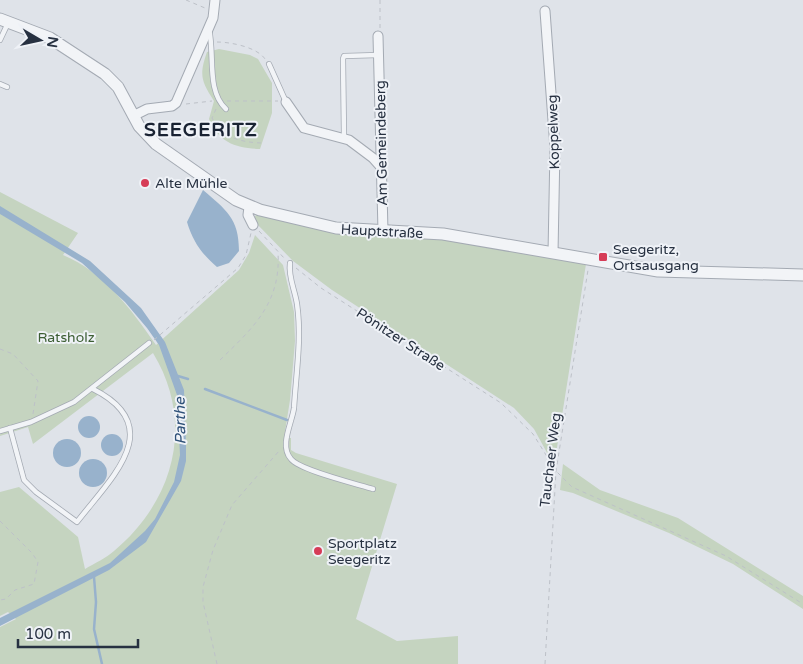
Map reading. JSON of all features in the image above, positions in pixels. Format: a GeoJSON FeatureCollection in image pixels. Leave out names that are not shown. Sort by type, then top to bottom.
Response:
{"type":"FeatureCollection","features":[{"type":"Feature","properties":{"kind":"street"},"geometry":{"type":"LineString","coordinates":[[133,116],[147,109],[172,106],[176,103],[209,28],[214,5]]}},
{"type":"Feature","properties":{"kind":"street","name":"Koppelweg"},"geometry":{"type":"LineString","coordinates":[[545,11],[555,148],[552,253]]}},
{"type":"Feature","properties":{"kind":"street","name":"Hauptstraße"},"geometry":{"type":"LineString","coordinates":[[4,20],[50,38],[106,74],[118,87],[133,116],[146,134],[166,153],[249,207],[336,228],[443,234],[658,271],[803,275]]}},
{"type":"Feature","properties":{"kind":"street","name":"Am Gemeindeberg"},"geometry":{"type":"LineString","coordinates":[[378,36],[383,231]]}},
{"type":"Feature","properties":{"kind":"street"},"geometry":{"type":"LineString","coordinates":[[286,102],[304,128],[344,137],[373,158],[381,167]]}},
{"type":"Feature","properties":{"kind":"street"},"geometry":{"type":"LineString","coordinates":[[249,207],[248,215],[253,225]]}},
{"type":"Feature","properties":{"kind":"lane"},"geometry":{"type":"LineString","coordinates":[[0,40],[4,20]]}},
{"type":"Feature","properties":{"kind":"lane"},"geometry":{"type":"LineString","coordinates":[[209,28],[215,90],[220,103],[226,109]]}},
{"type":"Feature","properties":{"kind":"lane"},"geometry":{"type":"LineString","coordinates":[[344,137],[342,59],[344,56],[379,56]]}},
{"type":"Feature","properties":{"kind":"lane"},"geometry":{"type":"LineString","coordinates":[[269,64],[286,102]]}},
{"type":"Feature","properties":{"kind":"lane"},"geometry":{"type":"LineString","coordinates":[[0,84],[7,88]]}},
{"type":"Feature","properties":{"kind":"lane"},"geometry":{"type":"LineString","coordinates":[[290,263],[289,270],[297,305],[298,340],[293,418],[286,446],[290,459],[296,464],[373,489]]}},
{"type":"Feature","properties":{"kind":"lane"},"geometry":{"type":"LineString","coordinates":[[0,431],[52,414],[93,389],[149,343]]}},
{"type":"Feature","properties":{"kind":"lane"},"geometry":{"type":"LineString","coordinates":[[10,428],[24,480],[36,492],[77,522],[123,462],[130,445],[129,425],[119,407],[108,397],[93,389]]}},
{"type":"Feature","properties":{"kind":"path"},"geometry":{"type":"LineString","coordinates":[[186,0],[200,8],[214,5]]}},
{"type":"Feature","properties":{"kind":"path"},"geometry":{"type":"LineString","coordinates":[[378,36],[380,0]]}},
{"type":"Feature","properties":{"kind":"path"},"geometry":{"type":"LineString","coordinates":[[211,44],[218,42],[261,52],[269,64]]}},
{"type":"Feature","properties":{"kind":"path"},"geometry":{"type":"LineString","coordinates":[[261,143],[241,142],[223,133],[212,118],[220,103],[226,101],[272,100],[286,102]]}},
{"type":"Feature","properties":{"kind":"path"},"geometry":{"type":"LineString","coordinates":[[182,104],[214,101]]}},
{"type":"Feature","properties":{"kind":"path"},"geometry":{"type":"LineString","coordinates":[[149,343],[165,333],[238,268],[246,255],[253,225]]}},
{"type":"Feature","properties":{"kind":"path","name":"Pönitzer Straße"},"geometry":{"type":"LineString","coordinates":[[253,225],[278,253],[321,288],[501,403],[533,434],[556,471],[572,488],[726,556],[803,604]]}},
{"type":"Feature","properties":{"kind":"path"},"geometry":{"type":"LineString","coordinates":[[220,360],[255,324],[272,300],[278,253]]}},
{"type":"Feature","properties":{"kind":"path","name":"Tauchaer Weg"},"geometry":{"type":"LineString","coordinates":[[545,664],[556,471],[590,260]]}},
{"type":"Feature","properties":{"kind":"path"},"geometry":{"type":"LineString","coordinates":[[0,349],[13,354],[38,381],[38,393],[31,422]]}},
{"type":"Feature","properties":{"kind":"path"},"geometry":{"type":"LineString","coordinates":[[218,664],[203,602],[203,587],[213,550],[232,504],[274,454],[286,446]]}},
{"type":"Feature","properties":{"kind":"path"},"geometry":{"type":"LineString","coordinates":[[0,521],[32,553],[38,562],[34,584],[15,590],[6,600],[0,600]]}},
{"type":"Feature","properties":{"kind":"green space"},"geometry":{"type":"Polygon","coordinates":[[[219,49],[250,55],[258,59],[272,83],[272,113],[260,149],[229,143],[218,134],[209,119],[214,101],[206,88],[202,72],[207,52],[219,49]]]}},
{"type":"Feature","properties":{"kind":"green space","name":"Ratsholz"},"geometry":{"type":"Polygon","coordinates":[[[0,192],[78,233],[63,255],[78,262],[104,281],[137,318],[156,345],[239,270],[249,253],[255,235],[283,265],[294,312],[295,341],[290,400],[284,438],[291,438],[291,450],[296,453],[397,484],[356,619],[397,641],[458,636],[458,664],[0,664],[0,627],[16,619],[8,612],[0,616],[0,492],[19,487],[78,537],[85,569],[114,551],[135,531],[152,508],[164,484],[172,459],[175,433],[173,406],[166,379],[153,353],[33,444],[28,427],[0,436],[0,192]]]}},
{"type":"Feature","properties":{"kind":"green space"},"geometry":{"type":"Polygon","coordinates":[[[256,215],[341,234],[436,237],[586,264],[555,460],[551,460],[534,429],[514,408],[332,290],[293,261],[256,223],[253,219],[256,215]]]}},
{"type":"Feature","properties":{"kind":"green space"},"geometry":{"type":"Polygon","coordinates":[[[563,464],[600,490],[678,518],[803,596],[803,609],[733,564],[669,533],[573,493],[560,490],[563,464]]]}},
{"type":"Feature","properties":{"kind":"water"},"geometry":{"type":"Polygon","coordinates":[[[203,190],[230,216],[237,230],[239,251],[229,263],[217,267],[199,247],[192,236],[187,222],[203,190]]]}},
{"type":"Feature","properties":{"kind":"water","name":"Parthe"},"geometry":{"type":"Polygon","coordinates":[[[0,206],[90,261],[141,308],[165,342],[184,390],[186,461],[181,481],[146,542],[109,570],[0,626],[0,618],[110,563],[145,531],[155,519],[174,482],[180,455],[177,395],[159,345],[147,328],[125,302],[82,263],[0,214],[0,206]]]}},
{"type":"Feature","properties":{"kind":"water"},"geometry":{"type":"Polygon","coordinates":[[[89,416],[97,419],[100,427],[97,435],[89,438],[81,435],[78,427],[81,419],[89,416]]]}},
{"type":"Feature","properties":{"kind":"water"},"geometry":{"type":"Polygon","coordinates":[[[112,434],[120,437],[123,445],[120,453],[112,456],[104,453],[101,445],[104,437],[112,434]]]}},
{"type":"Feature","properties":{"kind":"water"},"geometry":{"type":"Polygon","coordinates":[[[67,439],[77,443],[81,453],[77,463],[67,467],[57,463],[53,453],[57,443],[67,439]]]}},
{"type":"Feature","properties":{"kind":"water"},"geometry":{"type":"Polygon","coordinates":[[[93,459],[103,463],[107,473],[103,483],[93,487],[83,483],[79,473],[83,463],[93,459]]]}},
{"type":"Feature","properties":{"kind":"waterway"},"geometry":{"type":"LineString","coordinates":[[178,376],[188,379]]}},
{"type":"Feature","properties":{"kind":"waterway"},"geometry":{"type":"LineString","coordinates":[[205,389],[287,420]]}},
{"type":"Feature","properties":{"kind":"waterway"},"geometry":{"type":"LineString","coordinates":[[94,577],[96,602],[94,629],[102,664]]}},
{"type":"Feature","properties":{"kind":"place","name":"Alte Mühle"},"geometry":{"type":"Point","coordinates":[145,183]}},
{"type":"Feature","properties":{"kind":"place","name":"Seegeritz, Ortsausgang"},"geometry":{"type":"Point","coordinates":[603,257]}},
{"type":"Feature","properties":{"kind":"place","name":"Sportplatz Seegeritz"},"geometry":{"type":"Point","coordinates":[318,551]}},
{"type":"Feature","properties":{"kind":"district","name":"SEEGERITZ"},"geometry":{"type":"Point","coordinates":[201,129]}}]}
